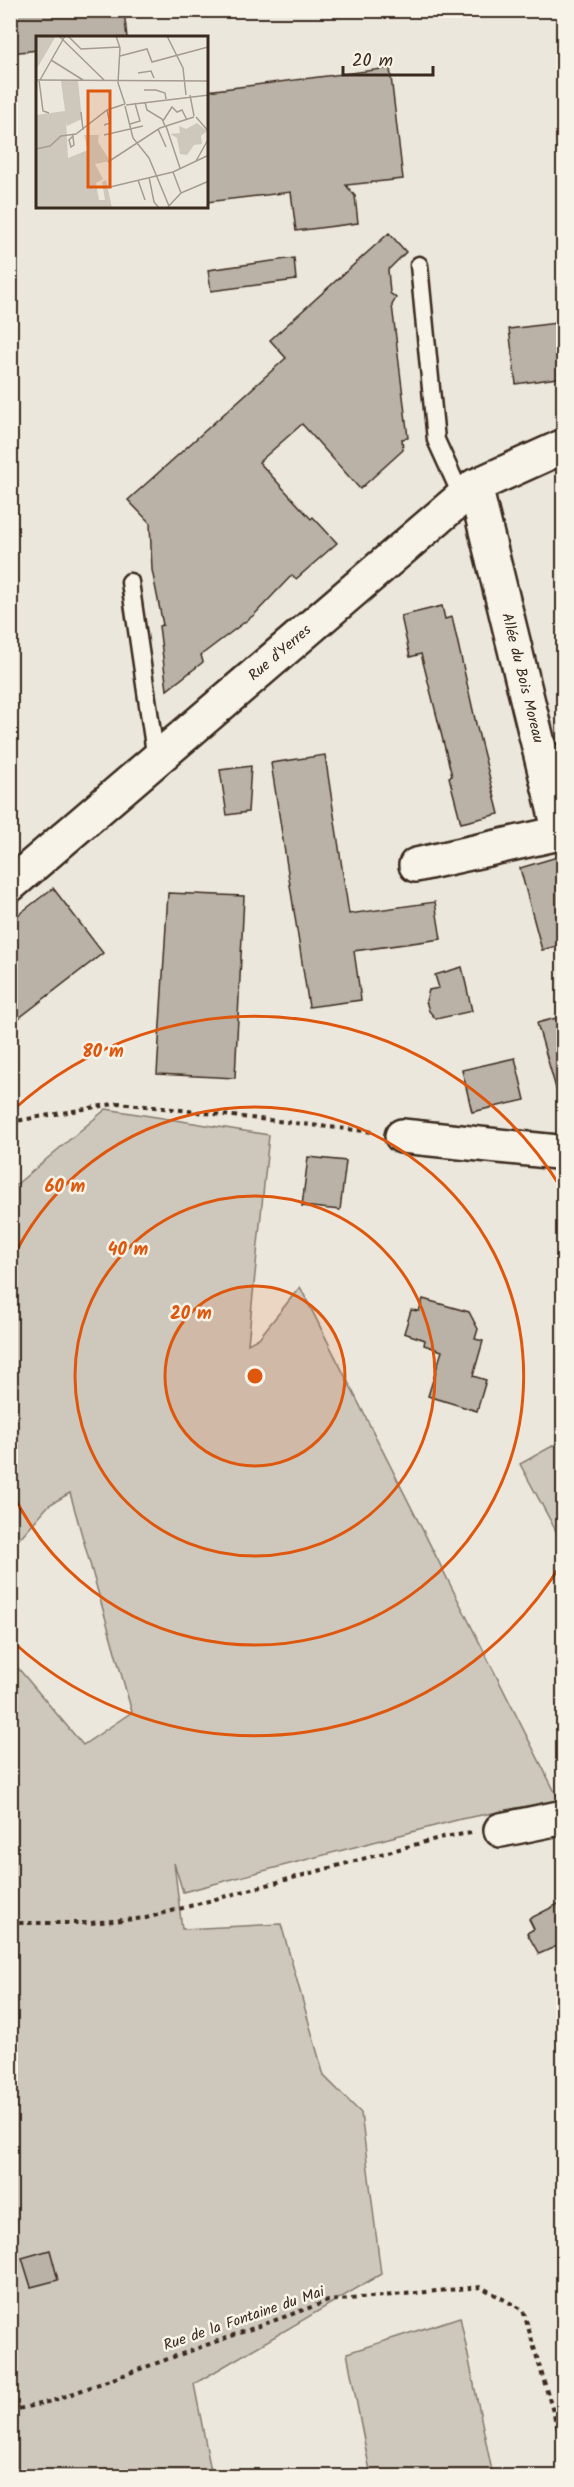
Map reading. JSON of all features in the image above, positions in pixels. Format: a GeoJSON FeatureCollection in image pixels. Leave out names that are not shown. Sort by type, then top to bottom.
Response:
{"type":"FeatureCollection","features":[{"type":"Feature","properties":{"kind":"street","name":"Rue d'Yerres"},"geometry":{"type":"LineString","coordinates":[[10,885],[469,491],[564,446]]}},
{"type":"Feature","properties":{"kind":"street","name":"Allée du Bois Moreau"},"geometry":{"type":"LineString","coordinates":[[416,865],[560,833],[469,491]]}},
{"type":"Feature","properties":{"kind":"street"},"geometry":{"type":"LineString","coordinates":[[403,1136],[556,1152],[564,1150]]}},
{"type":"Feature","properties":{"kind":"street"},"geometry":{"type":"LineString","coordinates":[[501,1830],[564,1817]]}},
{"type":"Feature","properties":{"kind":"lane"},"geometry":{"type":"LineString","coordinates":[[419,265],[436,440],[469,491]]}},
{"type":"Feature","properties":{"kind":"lane"},"geometry":{"type":"LineString","coordinates":[[130,582],[156,760]]}},
{"type":"Feature","properties":{"kind":"path"},"geometry":{"type":"LineString","coordinates":[[10,1122],[119,1103],[342,1127],[396,1136],[398,1132],[405,1133],[403,1136]]}},
{"type":"Feature","properties":{"kind":"path"},"geometry":{"type":"LineString","coordinates":[[10,1923],[90,1923],[146,1918],[442,1837],[501,1830]]}},
{"type":"Feature","properties":{"kind":"path","name":"Rue de la Fontaine du Mai"},"geometry":{"type":"LineString","coordinates":[[10,2410],[52,2401],[327,2301],[481,2287],[522,2310],[564,2449]]}},
{"type":"Feature","properties":{"kind":"shaded area"},"geometry":{"type":"Polygon","coordinates":[[[106,1109],[269,1135],[248,1344],[259,1338],[300,1287],[559,1800],[461,1819],[183,1892],[174,1863],[182,1929],[281,1924],[324,2076],[361,2113],[381,2274],[194,2384],[212,2476],[11,2476],[10,1643],[12,1661],[83,1745],[132,1712],[70,1493],[49,1505],[11,1548],[11,1189],[106,1109]]]}},
{"type":"Feature","properties":{"kind":"shaded area"},"geometry":{"type":"Polygon","coordinates":[[[563,1440],[563,1544],[520,1464],[563,1440]]]}},
{"type":"Feature","properties":{"kind":"shaded area"},"geometry":{"type":"Polygon","coordinates":[[[460,2317],[493,2476],[371,2476],[347,2353],[460,2317]]]}},
{"type":"Feature","properties":{"kind":"building"},"geometry":{"type":"Polygon","coordinates":[[[10,10],[124,10],[127,36],[36,36],[36,50],[10,53],[10,10]]]}},
{"type":"Feature","properties":{"kind":"building"},"geometry":{"type":"Polygon","coordinates":[[[390,68],[403,179],[346,185],[355,196],[358,223],[296,231],[291,192],[208,202],[208,91],[390,68]]]}},
{"type":"Feature","properties":{"kind":"building"},"geometry":{"type":"Polygon","coordinates":[[[389,233],[406,252],[388,270],[390,293],[396,298],[392,305],[408,438],[402,439],[403,450],[360,489],[302,424],[259,462],[311,519],[313,517],[337,543],[296,579],[292,575],[254,615],[201,655],[203,662],[167,690],[159,626],[163,625],[152,570],[150,523],[128,500],[286,358],[270,340],[389,233]]]}},
{"type":"Feature","properties":{"kind":"building"},"geometry":{"type":"Polygon","coordinates":[[[294,258],[296,280],[211,291],[208,270],[294,258]]]}},
{"type":"Feature","properties":{"kind":"building"},"geometry":{"type":"Polygon","coordinates":[[[564,322],[564,377],[516,384],[509,329],[564,322]]]}},
{"type":"Feature","properties":{"kind":"building"},"geometry":{"type":"Polygon","coordinates":[[[442,606],[445,619],[452,617],[499,814],[461,823],[449,777],[452,776],[421,654],[410,657],[401,616],[442,606]]]}},
{"type":"Feature","properties":{"kind":"building"},"geometry":{"type":"Polygon","coordinates":[[[325,755],[349,914],[435,902],[441,939],[354,951],[361,1000],[309,1007],[271,763],[325,755]]]}},
{"type":"Feature","properties":{"kind":"building"},"geometry":{"type":"Polygon","coordinates":[[[251,766],[248,812],[227,815],[220,770],[251,766]]]}},
{"type":"Feature","properties":{"kind":"building"},"geometry":{"type":"Polygon","coordinates":[[[564,855],[564,944],[542,950],[520,868],[564,855]]]}},
{"type":"Feature","properties":{"kind":"building"},"geometry":{"type":"Polygon","coordinates":[[[53,888],[103,953],[10,1025],[10,921],[53,888]]]}},
{"type":"Feature","properties":{"kind":"building"},"geometry":{"type":"Polygon","coordinates":[[[168,893],[244,896],[235,1078],[157,1074],[168,893]]]}},
{"type":"Feature","properties":{"kind":"building"},"geometry":{"type":"Polygon","coordinates":[[[462,967],[472,1011],[436,1019],[429,1011],[426,1001],[429,990],[439,988],[435,975],[462,967]]]}},
{"type":"Feature","properties":{"kind":"building"},"geometry":{"type":"Polygon","coordinates":[[[564,1016],[564,1091],[557,1092],[537,1023],[564,1016]]]}},
{"type":"Feature","properties":{"kind":"building"},"geometry":{"type":"Polygon","coordinates":[[[515,1058],[525,1100],[472,1112],[462,1070],[515,1058]]]}},
{"type":"Feature","properties":{"kind":"building"},"geometry":{"type":"Polygon","coordinates":[[[308,1157],[346,1161],[340,1210],[302,1206],[308,1157]]]}},
{"type":"Feature","properties":{"kind":"building"},"geometry":{"type":"Polygon","coordinates":[[[423,1299],[469,1312],[478,1329],[475,1339],[483,1341],[473,1376],[486,1380],[477,1411],[428,1396],[442,1351],[424,1345],[425,1340],[404,1333],[411,1310],[419,1311],[423,1299]]]}},
{"type":"Feature","properties":{"kind":"building"},"geometry":{"type":"Polygon","coordinates":[[[564,1901],[564,1943],[539,1954],[527,1933],[534,1929],[529,1919],[564,1901]]]}},
{"type":"Feature","properties":{"kind":"building"},"geometry":{"type":"Polygon","coordinates":[[[50,2250],[58,2280],[31,2287],[22,2258],[50,2250]]]}}]}
